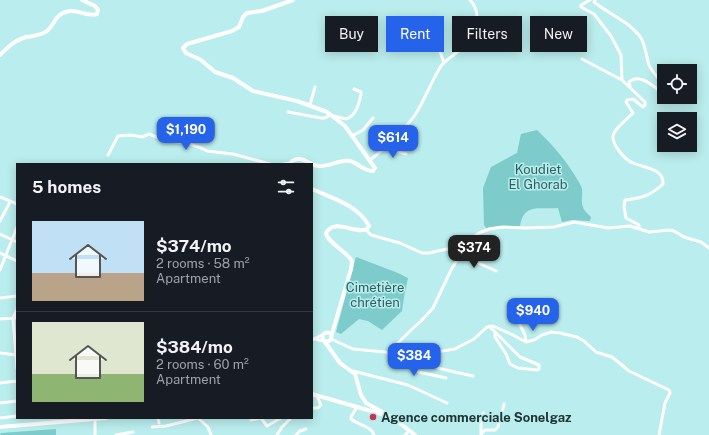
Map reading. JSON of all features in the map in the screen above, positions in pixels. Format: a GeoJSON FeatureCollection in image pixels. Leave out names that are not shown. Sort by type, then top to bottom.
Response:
{"type":"FeatureCollection","features":[{"type":"Feature","properties":{"kind":"main road"},"geometry":{"type":"LineString","coordinates":[[0,54],[18,40],[46,32],[55,19],[69,11],[78,11],[92,15],[97,14],[97,7],[82,0]]}},
{"type":"Feature","properties":{"kind":"main road"},"geometry":{"type":"LineString","coordinates":[[293,0],[262,11],[247,13],[237,29],[187,44],[183,46],[183,49],[189,55],[201,60],[215,72],[233,78],[253,91],[310,105],[332,115],[352,136],[375,167],[375,170],[372,172],[369,171],[349,161],[319,166],[313,164]]}},
{"type":"Feature","properties":{"kind":"main road"},"geometry":{"type":"LineString","coordinates":[[291,163],[292,161],[300,159],[311,163]]}},
{"type":"Feature","properties":{"kind":"main road"},"geometry":{"type":"LineString","coordinates":[[313,189],[340,201],[355,210],[368,224],[369,228],[361,231],[340,226],[334,227],[326,233],[327,237],[346,253],[352,261],[335,323],[328,340]]}},
{"type":"Feature","properties":{"kind":"main road"},"geometry":{"type":"LineString","coordinates":[[328,340],[322,338],[335,323]]}},
{"type":"Feature","properties":{"kind":"main road"},"geometry":{"type":"LineString","coordinates":[[324,334],[328,333],[328,340],[334,355],[340,363],[353,371],[357,378],[361,395],[366,402],[392,418],[415,435]]}},
{"type":"Feature","properties":{"kind":"main road"},"geometry":{"type":"LineString","coordinates":[[314,394],[392,418]]}},
{"type":"Feature","properties":{"kind":"main road"},"geometry":{"type":"LineString","coordinates":[[0,426],[40,424],[55,420],[95,419]]}},
{"type":"Feature","properties":{"kind":"street"},"geometry":{"type":"LineString","coordinates":[[370,160],[386,148],[403,130],[415,115],[444,63],[459,51],[471,37],[477,14],[475,7],[470,0]]}},
{"type":"Feature","properties":{"kind":"street"},"geometry":{"type":"LineString","coordinates":[[590,0],[581,5],[594,14],[611,36],[621,55],[622,80]]}},
{"type":"Feature","properties":{"kind":"street"},"geometry":{"type":"LineString","coordinates":[[595,0],[594,2],[617,18],[641,38],[647,53],[650,67],[657,76]]}},
{"type":"Feature","properties":{"kind":"street"},"geometry":{"type":"LineString","coordinates":[[440,52],[444,63]]}},
{"type":"Feature","properties":{"kind":"street"},"geometry":{"type":"LineString","coordinates":[[582,59],[622,80],[645,102],[643,107],[633,99],[627,100],[626,102],[633,112],[614,132],[612,138],[614,145],[629,161],[661,174],[663,179],[663,184],[646,197],[635,200],[625,200],[624,207],[626,218],[639,225],[639,229]]}},
{"type":"Feature","properties":{"kind":"street"},"geometry":{"type":"LineString","coordinates":[[630,87],[629,82],[638,79],[646,81],[657,89]]}},
{"type":"Feature","properties":{"kind":"street"},"geometry":{"type":"LineString","coordinates":[[310,105],[316,87]]}},
{"type":"Feature","properties":{"kind":"street"},"geometry":{"type":"LineString","coordinates":[[288,112],[321,118],[332,115],[346,119],[352,116],[356,111],[361,94],[354,89]]}},
{"type":"Feature","properties":{"kind":"street"},"geometry":{"type":"LineString","coordinates":[[352,136],[363,130],[373,118]]}},
{"type":"Feature","properties":{"kind":"street"},"geometry":{"type":"LineString","coordinates":[[108,155],[118,136],[131,135],[142,137],[149,134],[164,140],[190,144],[206,151],[233,154],[266,163]]}},
{"type":"Feature","properties":{"kind":"street"},"geometry":{"type":"LineString","coordinates":[[386,148],[406,154]]}},
{"type":"Feature","properties":{"kind":"street"},"geometry":{"type":"LineString","coordinates":[[0,198],[16,204]]}},
{"type":"Feature","properties":{"kind":"street"},"geometry":{"type":"LineString","coordinates":[[0,221],[10,202]]}},
{"type":"Feature","properties":{"kind":"street"},"geometry":{"type":"LineString","coordinates":[[387,352],[397,345],[433,308],[451,270],[462,252],[479,233],[496,228],[554,226],[574,222],[599,227],[630,226],[652,232],[664,230],[674,231],[684,237],[701,242],[709,248]]}},
{"type":"Feature","properties":{"kind":"street"},"geometry":{"type":"LineString","coordinates":[[0,270],[16,230]]}},
{"type":"Feature","properties":{"kind":"street"},"geometry":{"type":"LineString","coordinates":[[366,230],[372,235],[400,243],[422,253],[447,249],[462,252],[474,261],[496,271]]}},
{"type":"Feature","properties":{"kind":"street"},"geometry":{"type":"LineString","coordinates":[[0,234],[16,242]]}},
{"type":"Feature","properties":{"kind":"street"},"geometry":{"type":"LineString","coordinates":[[0,253],[16,261]]}},
{"type":"Feature","properties":{"kind":"street"},"geometry":{"type":"LineString","coordinates":[[0,298],[16,296]]}},
{"type":"Feature","properties":{"kind":"street"},"geometry":{"type":"LineString","coordinates":[[0,353],[16,355],[13,318],[16,312]]}},
{"type":"Feature","properties":{"kind":"street"},"geometry":{"type":"LineString","coordinates":[[0,319],[13,318]]}},
{"type":"Feature","properties":{"kind":"street"},"geometry":{"type":"LineString","coordinates":[[520,325],[526,342]]}},
{"type":"Feature","properties":{"kind":"street"},"geometry":{"type":"LineString","coordinates":[[488,326],[495,332],[520,357],[539,365],[539,369],[518,368],[510,364],[506,354],[495,337],[495,332]]}},
{"type":"Feature","properties":{"kind":"street"},"geometry":{"type":"LineString","coordinates":[[313,340],[328,340],[353,349],[387,352],[404,357],[455,349],[474,339],[488,326],[500,328],[526,342],[551,332],[573,336],[584,341],[596,352],[612,357],[629,371],[669,390],[670,393],[665,403],[659,435]]}},
{"type":"Feature","properties":{"kind":"street"},"geometry":{"type":"LineString","coordinates":[[313,340],[324,334]]}},
{"type":"Feature","properties":{"kind":"street"},"geometry":{"type":"LineString","coordinates":[[387,352],[419,372],[446,378]]}},
{"type":"Feature","properties":{"kind":"street"},"geometry":{"type":"LineString","coordinates":[[392,355],[419,364],[473,376]]}},
{"type":"Feature","properties":{"kind":"street"},"geometry":{"type":"LineString","coordinates":[[353,371],[408,385],[447,402]]}},
{"type":"Feature","properties":{"kind":"street"},"geometry":{"type":"LineString","coordinates":[[0,383],[16,381]]}},
{"type":"Feature","properties":{"kind":"street"},"geometry":{"type":"LineString","coordinates":[[313,408],[318,408],[321,405],[320,401],[314,394]]}},
{"type":"Feature","properties":{"kind":"street"},"geometry":{"type":"LineString","coordinates":[[0,403],[16,401]]}},
{"type":"Feature","properties":{"kind":"street"},"geometry":{"type":"LineString","coordinates":[[482,434],[485,430],[495,430],[498,427],[504,404]]}},
{"type":"Feature","properties":{"kind":"street"},"geometry":{"type":"LineString","coordinates":[[357,407],[351,417],[351,420],[370,429],[374,435]]}},
{"type":"Feature","properties":{"kind":"street"},"geometry":{"type":"LineString","coordinates":[[482,434],[481,423],[483,413]]}},
{"type":"Feature","properties":{"kind":"street"},"geometry":{"type":"LineString","coordinates":[[0,418],[16,416]]}},
{"type":"Feature","properties":{"kind":"street"},"geometry":{"type":"LineString","coordinates":[[40,419],[40,424]]}},
{"type":"Feature","properties":{"kind":"street"},"geometry":{"type":"LineString","coordinates":[[95,419],[95,435]]}},
{"type":"Feature","properties":{"kind":"street"},"geometry":{"type":"LineString","coordinates":[[158,419],[159,423]]}},
{"type":"Feature","properties":{"kind":"street"},"geometry":{"type":"LineString","coordinates":[[152,427],[166,426],[194,419]]}},
{"type":"Feature","properties":{"kind":"street"},"geometry":{"type":"LineString","coordinates":[[199,419],[208,427],[211,435]]}},
{"type":"Feature","properties":{"kind":"street"},"geometry":{"type":"LineString","coordinates":[[251,420],[256,419]]}},
{"type":"Feature","properties":{"kind":"street"},"geometry":{"type":"LineString","coordinates":[[262,419],[267,426],[279,419]]}},
{"type":"Feature","properties":{"kind":"street"},"geometry":{"type":"LineString","coordinates":[[278,435],[282,427],[290,419]]}},
{"type":"Feature","properties":{"kind":"street"},"geometry":{"type":"LineString","coordinates":[[296,435],[300,431],[306,429]]}},
{"type":"Feature","properties":{"kind":"street"},"geometry":{"type":"LineString","coordinates":[[405,435],[409,431]]}},
{"type":"Feature","properties":{"kind":"street"},"geometry":{"type":"LineString","coordinates":[[116,435],[133,432]]}},
{"type":"Feature","properties":{"kind":"green space","name":"Koudiet El Ghorab"},"geometry":{"type":"Polygon","coordinates":[[[537,130],[561,156],[577,178],[582,188],[582,205],[584,210],[591,217],[590,221],[572,220],[562,222],[558,208],[539,208],[529,210],[525,213],[520,226],[486,228],[484,225],[483,188],[491,167],[517,153],[521,134],[537,130]]]}},
{"type":"Feature","properties":{"kind":"green space","name":"Cimetière chrétien"},"geometry":{"type":"Polygon","coordinates":[[[356,257],[408,278],[402,311],[382,330],[368,321],[359,319],[341,334],[336,332],[356,257]]]}},
{"type":"Feature","properties":{"kind":"green space"},"geometry":{"type":"Polygon","coordinates":[[[56,429],[56,435],[0,435],[1,433],[56,429]]]}},
{"type":"Feature","properties":{"kind":"place","name":"Agence commerciale Sonelgaz"},"geometry":{"type":"Point","coordinates":[373,417]}}]}
